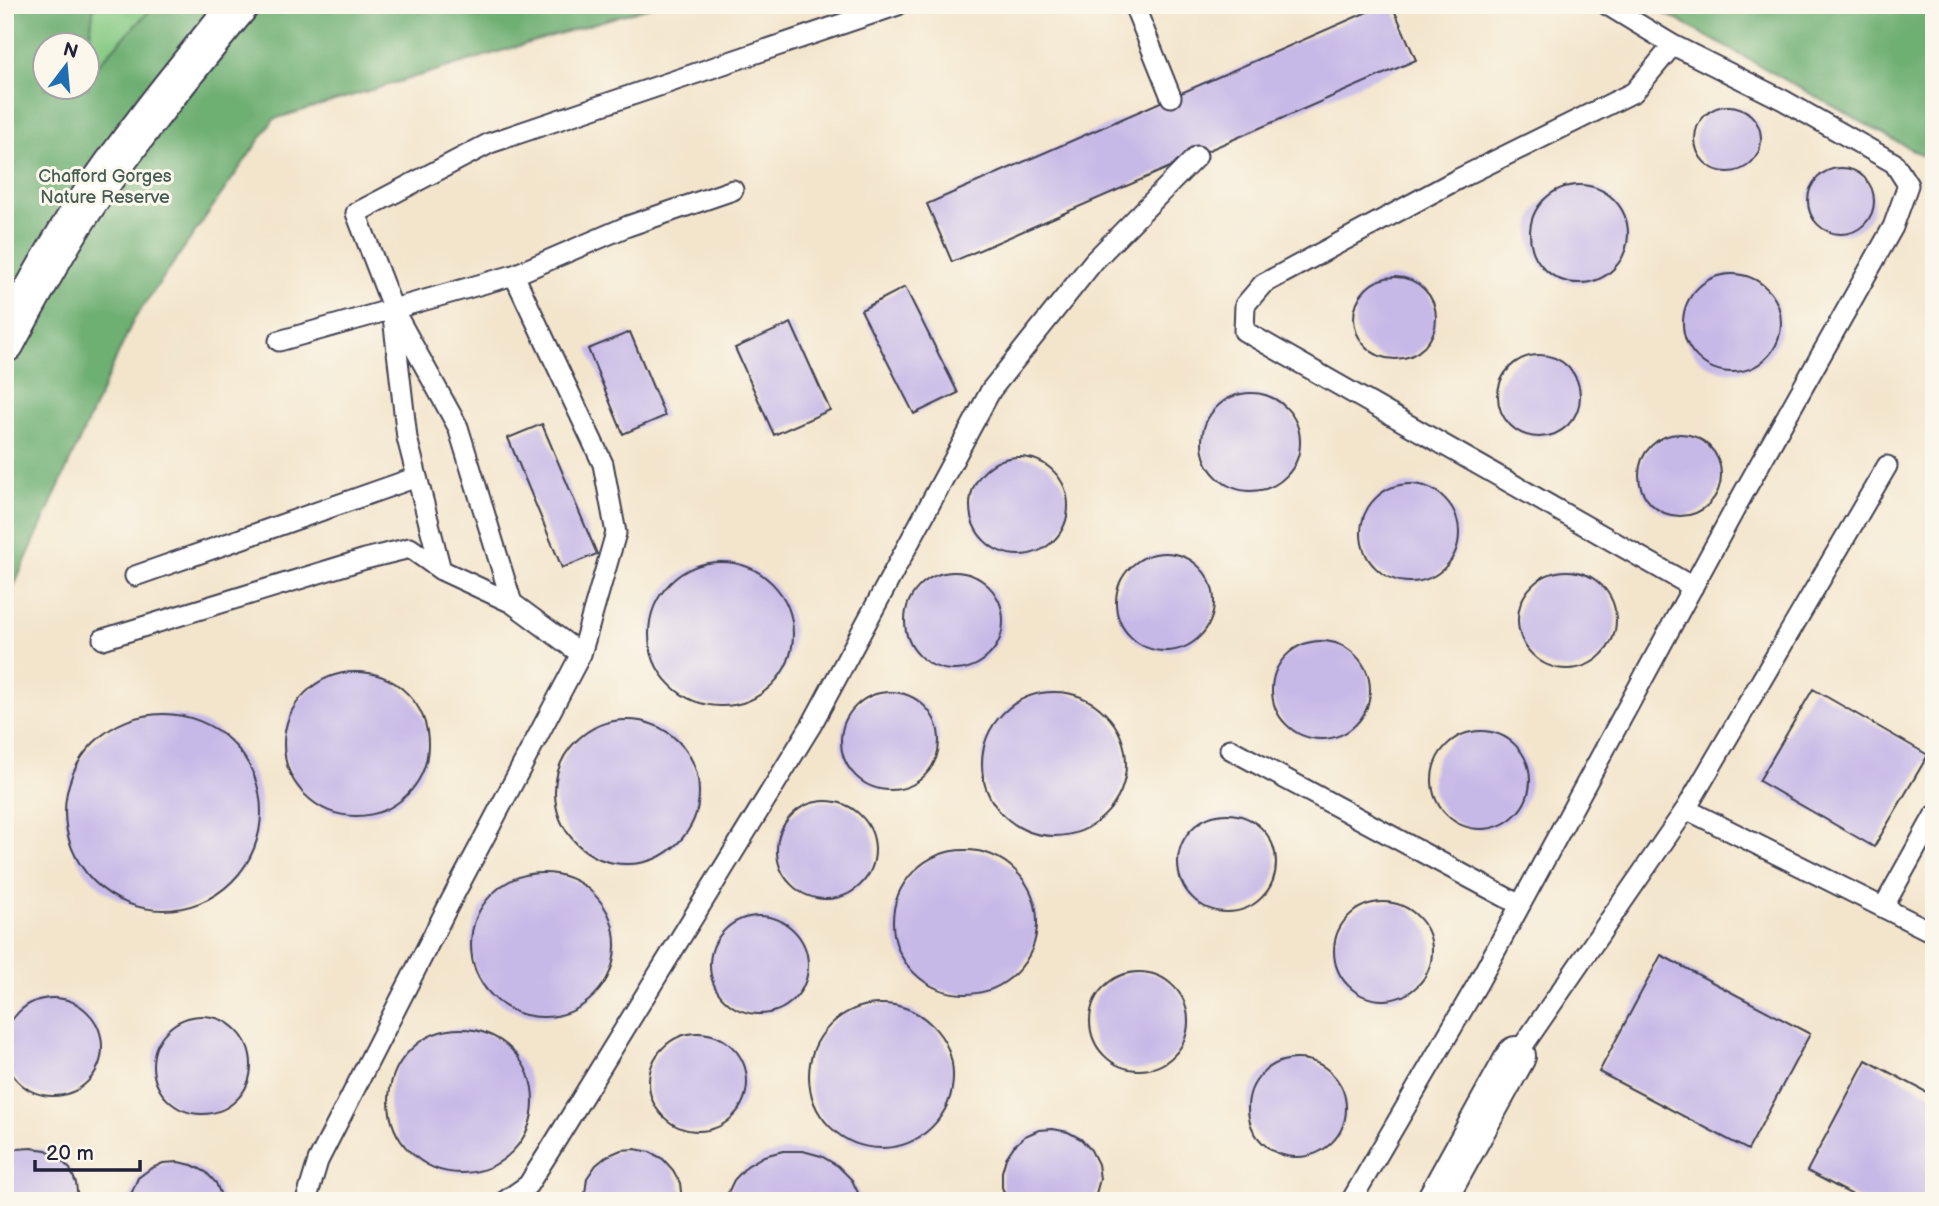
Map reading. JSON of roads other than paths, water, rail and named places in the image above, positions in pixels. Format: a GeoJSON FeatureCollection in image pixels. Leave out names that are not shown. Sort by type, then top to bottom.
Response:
{"type":"FeatureCollection","features":[{"type":"Feature","properties":{"kind":"main road"},"geometry":{"type":"LineString","coordinates":[[5,343],[72,225],[105,176],[239,5]]}},
{"type":"Feature","properties":{"kind":"main road"},"geometry":{"type":"LineString","coordinates":[[1436,1201],[1516,1056]]}},
{"type":"Feature","properties":{"kind":"lane"},"geometry":{"type":"LineString","coordinates":[[512,603],[458,427],[393,309],[356,213],[490,143],[898,5]]}},
{"type":"Feature","properties":{"kind":"lane"},"geometry":{"type":"LineString","coordinates":[[1134,5],[1171,97]]}},
{"type":"Feature","properties":{"kind":"lane"},"geometry":{"type":"LineString","coordinates":[[1352,1201],[1520,905],[1892,227],[1908,186],[1894,163],[1783,100],[1673,45],[1607,5]]}},
{"type":"Feature","properties":{"kind":"lane"},"geometry":{"type":"LineString","coordinates":[[1673,45],[1634,92],[1458,179],[1263,284],[1245,305],[1244,331],[1693,587]]}},
{"type":"Feature","properties":{"kind":"lane"},"geometry":{"type":"LineString","coordinates":[[505,1201],[528,1185],[812,724],[990,390],[1094,261],[1197,156]]}},
{"type":"Feature","properties":{"kind":"lane"},"geometry":{"type":"LineString","coordinates":[[279,341],[514,275],[628,226],[733,190]]}},
{"type":"Feature","properties":{"kind":"lane"},"geometry":{"type":"LineString","coordinates":[[306,1201],[318,1161],[581,654],[616,533],[603,464],[514,275]]}},
{"type":"Feature","properties":{"kind":"lane"},"geometry":{"type":"LineString","coordinates":[[393,309],[407,438],[441,570]]}},
{"type":"Feature","properties":{"kind":"lane"},"geometry":{"type":"LineString","coordinates":[[1516,1056],[1686,809],[1887,466]]}},
{"type":"Feature","properties":{"kind":"lane"},"geometry":{"type":"LineString","coordinates":[[135,576],[417,477]]}},
{"type":"Feature","properties":{"kind":"lane"},"geometry":{"type":"LineString","coordinates":[[103,639],[352,563],[410,548],[441,570],[512,603],[581,654]]}},
{"type":"Feature","properties":{"kind":"lane"},"geometry":{"type":"LineString","coordinates":[[1230,749],[1520,905]]}},
{"type":"Feature","properties":{"kind":"lane"},"geometry":{"type":"LineString","coordinates":[[1686,809],[1934,933]]}},
{"type":"Feature","properties":{"kind":"lane"},"geometry":{"type":"LineString","coordinates":[[1884,906],[1934,816]]}},
{"type":"Feature","properties":{"kind":"park label","name":"Chafford Gorges Nature Reserve"},"geometry":{"type":"Point","coordinates":[105,186]}}]}
